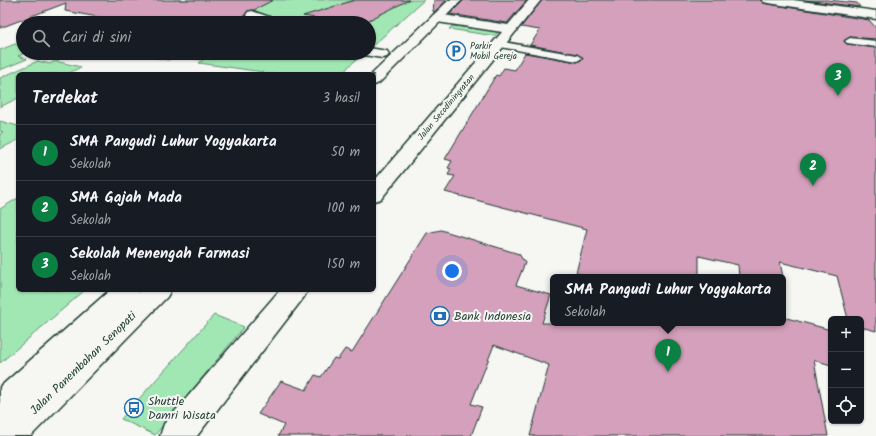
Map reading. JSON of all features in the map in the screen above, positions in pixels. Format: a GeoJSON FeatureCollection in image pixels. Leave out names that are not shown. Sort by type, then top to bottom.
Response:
{"type":"FeatureCollection","features":[{"type":"Feature","properties":{"kind":"street"},"geometry":{"type":"LineString","coordinates":[[376,54],[441,0]]}},
{"type":"Feature","properties":{"kind":"street"},"geometry":{"type":"LineString","coordinates":[[376,78],[456,0]]}},
{"type":"Feature","properties":{"kind":"street","name":"Jalan Secodiningratan"},"geometry":{"type":"LineString","coordinates":[[376,189],[381,176],[535,0]]}},
{"type":"Feature","properties":{"kind":"street"},"geometry":{"type":"LineString","coordinates":[[768,0],[832,5],[876,15]]}},
{"type":"Feature","properties":{"kind":"street"},"geometry":{"type":"LineString","coordinates":[[438,18],[510,29]]}},
{"type":"Feature","properties":{"kind":"street"},"geometry":{"type":"LineString","coordinates":[[0,407],[124,292]]}},
{"type":"Feature","properties":{"kind":"street","name":"Jalan Panembahan Senopati"},"geometry":{"type":"LineString","coordinates":[[8,436],[156,292]]}},
{"type":"Feature","properties":{"kind":"street"},"geometry":{"type":"LineString","coordinates":[[176,436],[293,292]]}},
{"type":"Feature","properties":{"kind":"lane"},"geometry":{"type":"LineString","coordinates":[[850,41],[876,44]]}},
{"type":"Feature","properties":{"kind":"lane"},"geometry":{"type":"LineString","coordinates":[[498,44],[577,58]]}},
{"type":"Feature","properties":{"kind":"green space"},"geometry":{"type":"Polygon","coordinates":[[[174,0],[424,0],[376,43],[376,16],[138,16],[174,0]]]}},
{"type":"Feature","properties":{"kind":"green space"},"geometry":{"type":"Polygon","coordinates":[[[452,26],[499,31],[495,36],[449,29],[452,26]]]}},
{"type":"Feature","properties":{"kind":"green space"},"geometry":{"type":"Polygon","coordinates":[[[16,44],[16,60],[25,60],[0,70],[0,50],[16,44]]]}},
{"type":"Feature","properties":{"kind":"green space"},"geometry":{"type":"Polygon","coordinates":[[[203,60],[356,60],[344,72],[263,72],[199,63],[203,60]]]}},
{"type":"Feature","properties":{"kind":"green space"},"geometry":{"type":"Polygon","coordinates":[[[38,61],[50,64],[55,61],[81,67],[71,72],[16,72],[16,99],[0,107],[0,78],[38,61]]]}},
{"type":"Feature","properties":{"kind":"green space"},"geometry":{"type":"Polygon","coordinates":[[[0,121],[16,125],[16,141],[0,149],[0,134],[3,132],[0,131],[0,121]]]}},
{"type":"Feature","properties":{"kind":"green space"},"geometry":{"type":"Polygon","coordinates":[[[16,199],[16,292],[83,292],[0,363],[0,209],[16,199]]]}},
{"type":"Feature","properties":{"kind":"green space"},"geometry":{"type":"Polygon","coordinates":[[[214,315],[244,327],[155,435],[121,419],[214,315]]]}},
{"type":"Feature","properties":{"kind":"building"},"geometry":{"type":"Polygon","coordinates":[[[0,0],[273,0],[254,10],[248,11],[243,16],[92,16],[65,11],[66,3],[32,16],[16,16],[16,22],[0,28],[0,0]]]}},
{"type":"Feature","properties":{"kind":"building"},"geometry":{"type":"Polygon","coordinates":[[[355,0],[409,0],[376,16],[303,16],[355,0]]]}},
{"type":"Feature","properties":{"kind":"building"},"geometry":{"type":"Polygon","coordinates":[[[434,0],[447,0],[433,12],[434,0]]]}},
{"type":"Feature","properties":{"kind":"building"},"geometry":{"type":"Polygon","coordinates":[[[464,0],[527,0],[507,23],[450,14],[464,0]]]}},
{"type":"Feature","properties":{"kind":"building"},"geometry":{"type":"Polygon","coordinates":[[[542,0],[760,0],[763,3],[768,4],[869,20],[876,28],[876,39],[850,37],[844,41],[847,44],[876,48],[876,331],[864,328],[864,316],[847,316],[837,276],[780,262],[782,274],[739,274],[738,265],[699,256],[699,274],[580,274],[576,273],[587,229],[445,192],[455,176],[448,175],[451,169],[448,168],[452,161],[445,159],[496,75],[499,76],[504,68],[515,70],[525,53],[577,62],[583,59],[577,54],[530,45],[540,30],[521,27],[542,0]]]}},
{"type":"Feature","properties":{"kind":"building"},"geometry":{"type":"Polygon","coordinates":[[[804,0],[828,0],[857,3],[860,7],[804,0]]]}},
{"type":"Feature","properties":{"kind":"building"},"geometry":{"type":"Polygon","coordinates":[[[441,230],[519,254],[525,263],[516,285],[550,295],[542,323],[550,323],[550,326],[786,326],[786,318],[828,329],[828,364],[814,360],[828,436],[530,436],[549,365],[494,345],[471,404],[482,407],[471,436],[278,436],[284,425],[258,414],[281,381],[306,390],[315,375],[321,377],[334,358],[338,359],[345,349],[352,352],[427,233],[441,230]]]}},
{"type":"Feature","properties":{"kind":"place","name":"Parkir Mobil Gereja"},"geometry":{"type":"Point","coordinates":[456,51]}},
{"type":"Feature","properties":{"kind":"place","name":"Sekolah Menengah Farmasi"},"geometry":{"type":"Point","coordinates":[838,96]}},
{"type":"Feature","properties":{"kind":"place","name":"SMA Gajah Mada"},"geometry":{"type":"Point","coordinates":[813,186]}},
{"type":"Feature","properties":{"kind":"place","name":"Bank Indonesia"},"geometry":{"type":"Point","coordinates":[440,316]}},
{"type":"Feature","properties":{"kind":"place","name":"SMA Pangudi Luhur Yogyakarta"},"geometry":{"type":"Point","coordinates":[668,372]}},
{"type":"Feature","properties":{"kind":"place","name":"Shuttle Damri Wisata"},"geometry":{"type":"Point","coordinates":[134,408]}}]}
